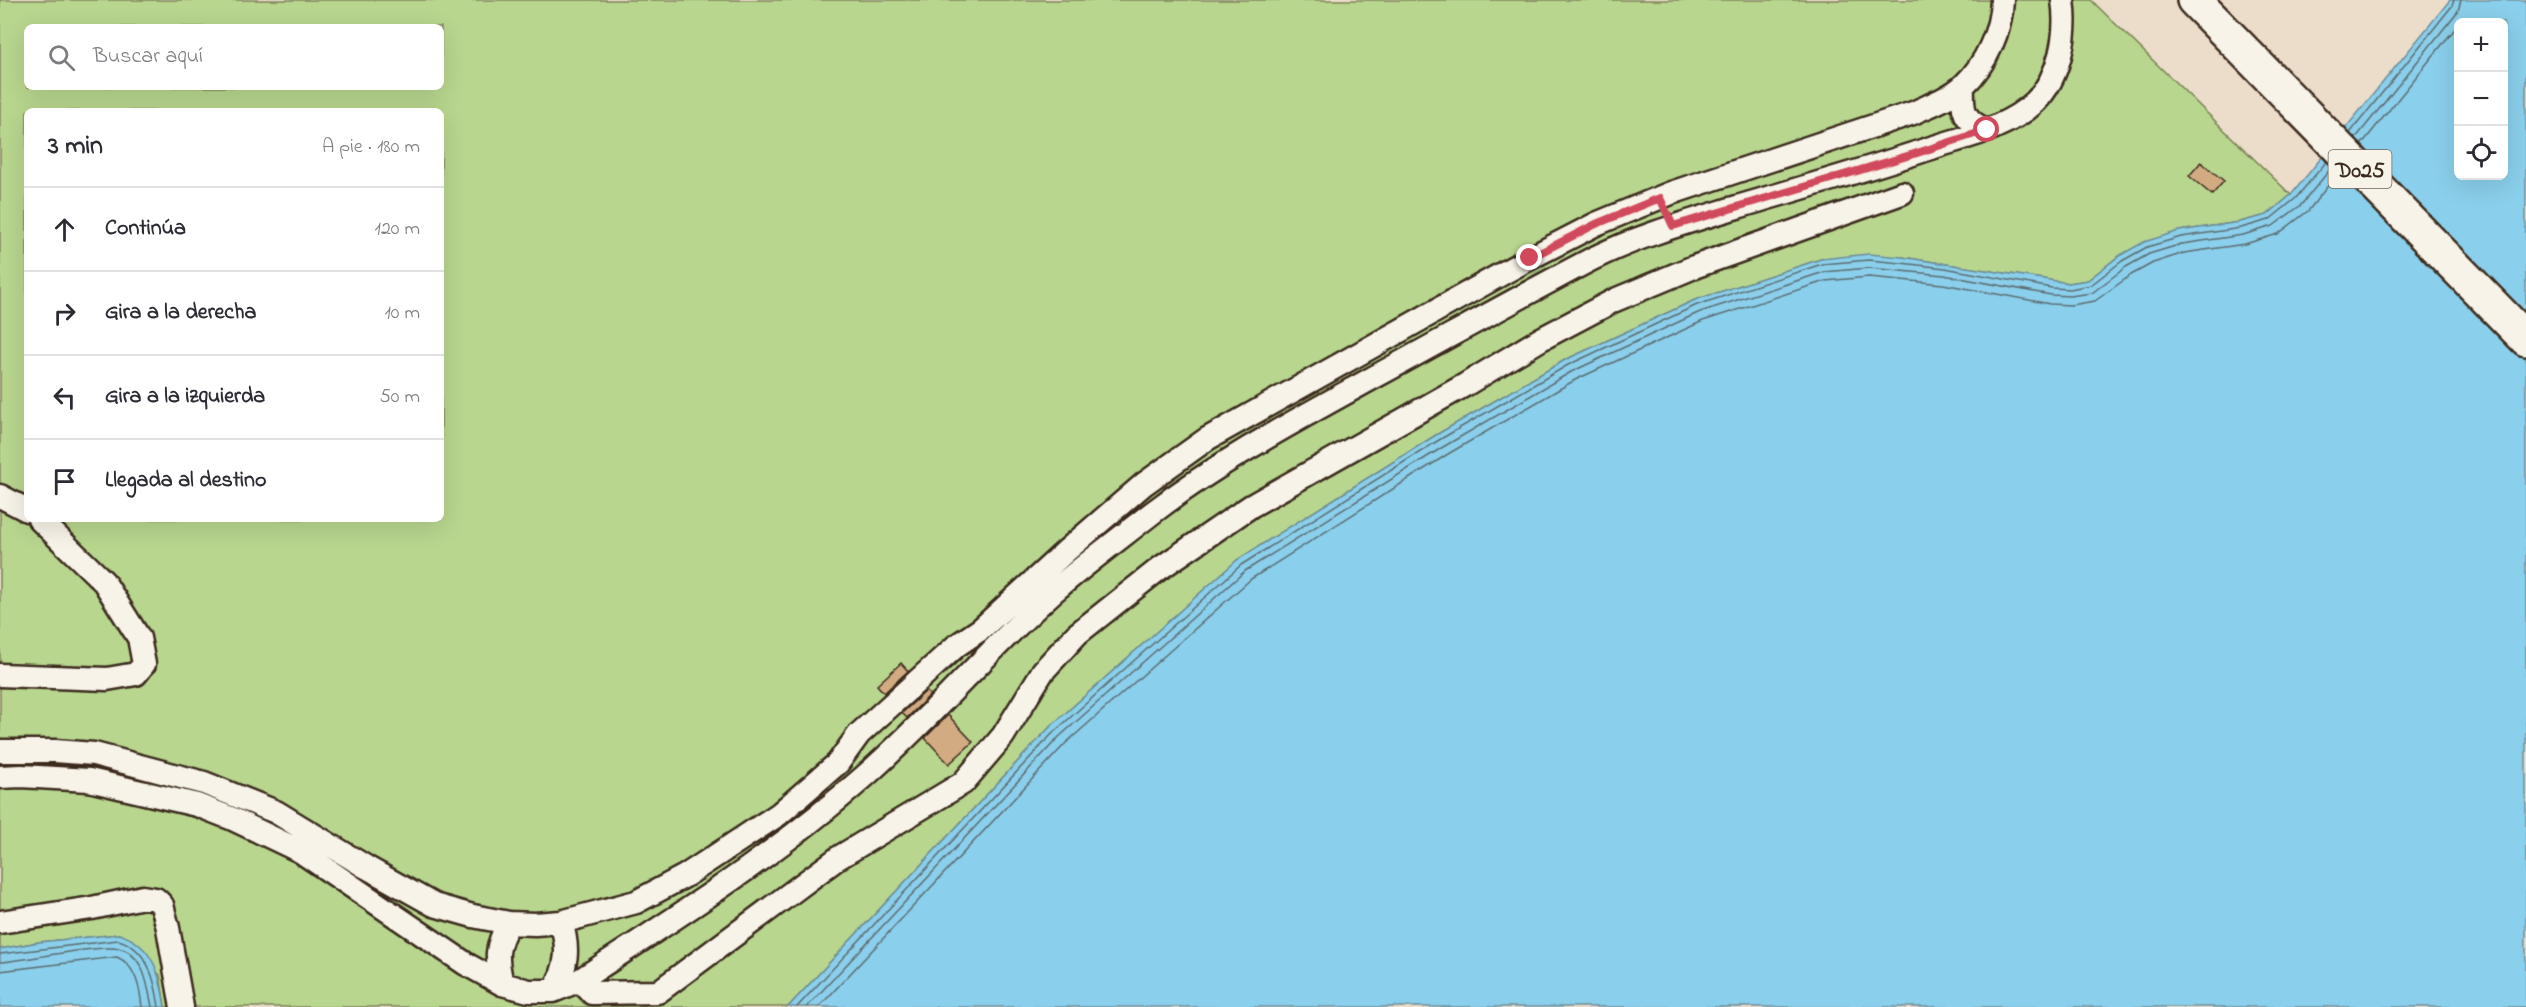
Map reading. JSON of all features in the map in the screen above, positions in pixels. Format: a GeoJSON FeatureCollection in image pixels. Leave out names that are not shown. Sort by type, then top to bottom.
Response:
{"type":"FeatureCollection","features":[{"type":"Feature","properties":{"kind":"highway","name":"D025"},"geometry":{"type":"LineString","coordinates":[[2194,0],[2526,339]]}},
{"type":"Feature","properties":{"kind":"street"},"geometry":{"type":"LineString","coordinates":[[4,748],[94,754],[204,783],[276,812],[434,905],[473,916],[509,923],[561,922],[636,902],[685,876],[779,814],[838,763],[868,726],[956,646],[981,628],[1144,484],[1207,439],[1530,258],[1596,224],[1660,198],[1913,113],[1939,101],[1963,86],[1980,65],[1993,42],[2002,0]]}},
{"type":"Feature","properties":{"kind":"street"},"geometry":{"type":"LineString","coordinates":[[591,993],[800,830],[866,775],[1068,580],[1157,509],[1221,464],[1608,251],[1673,226],[1987,130],[2016,116],[2044,91],[2060,54],[2064,26],[2063,0]]}},
{"type":"Feature","properties":{"kind":"street"},"geometry":{"type":"LineString","coordinates":[[1963,86],[1962,104],[1966,115],[1973,125],[1987,130]]}},
{"type":"Feature","properties":{"kind":"street"},"geometry":{"type":"LineString","coordinates":[[0,777],[89,780],[197,805],[233,819],[300,851],[466,964],[502,984],[529,991],[591,993],[650,1000],[838,858],[963,783],[1003,736],[1042,671],[1077,634],[1159,569],[1251,506],[1465,386],[1541,339],[1615,300],[1694,267],[1902,193]]}},
{"type":"Feature","properties":{"kind":"street"},"geometry":{"type":"LineString","coordinates":[[1660,198],[1673,226]]}},
{"type":"Feature","properties":{"kind":"street"},"geometry":{"type":"LineString","coordinates":[[1277,401],[1290,424]]}},
{"type":"Feature","properties":{"kind":"street"},"geometry":{"type":"LineString","coordinates":[[0,496],[24,508]]}},
{"type":"Feature","properties":{"kind":"street"},"geometry":{"type":"LineString","coordinates":[[0,675],[107,679],[136,674],[144,664],[139,638],[104,582],[42,522]]}},
{"type":"Feature","properties":{"kind":"street"},"geometry":{"type":"LineString","coordinates":[[0,922],[92,908],[143,897],[156,899],[162,905],[168,928],[182,1007]]}},
{"type":"Feature","properties":{"kind":"street"},"geometry":{"type":"LineString","coordinates":[[553,991],[566,967],[566,937],[561,922]]}},
{"type":"Feature","properties":{"kind":"street"},"geometry":{"type":"LineString","coordinates":[[502,984],[496,960],[497,950],[509,923]]}},
{"type":"Feature","properties":{"kind":"green space"},"geometry":{"type":"Polygon","coordinates":[[[0,0],[2091,0],[2291,195],[2267,215],[2240,222],[2179,231],[2119,256],[2088,280],[2069,283],[1902,257],[1821,259],[1695,300],[1565,360],[1436,435],[1237,560],[1050,727],[788,1007],[165,1007],[160,975],[119,934],[39,942],[0,949],[0,0]]]}},
{"type":"Feature","properties":{"kind":"water"},"geometry":{"type":"Polygon","coordinates":[[[2450,0],[2526,0],[2526,1007],[788,1007],[1050,727],[1237,560],[1436,435],[1565,360],[1695,300],[1821,259],[1869,254],[1902,257],[2069,283],[2088,280],[2119,256],[2144,242],[2179,231],[2240,222],[2267,215],[2291,195],[2450,0]]]}},
{"type":"Feature","properties":{"kind":"water"},"geometry":{"type":"Polygon","coordinates":[[[119,934],[131,939],[148,953],[161,984],[165,1007],[0,1007],[0,949],[39,942],[119,934]]]}},
{"type":"Feature","properties":{"kind":"building"},"geometry":{"type":"Polygon","coordinates":[[[2201,162],[2224,181],[2212,195],[2189,176],[2201,162]]]}},
{"type":"Feature","properties":{"kind":"building"},"geometry":{"type":"Polygon","coordinates":[[[901,663],[908,671],[884,693],[877,685],[901,663]]]}},
{"type":"Feature","properties":{"kind":"building"},"geometry":{"type":"Polygon","coordinates":[[[926,691],[930,695],[907,718],[902,713],[926,691]]]}},
{"type":"Feature","properties":{"kind":"building"},"geometry":{"type":"Polygon","coordinates":[[[948,715],[973,742],[949,764],[925,738],[948,715]]]}},
{"type":"Feature","properties":{"kind":"route"},"geometry":{"type":"LineString","coordinates":[[1530,258],[1596,224],[1660,198],[1673,226],[1987,130]]}}]}
